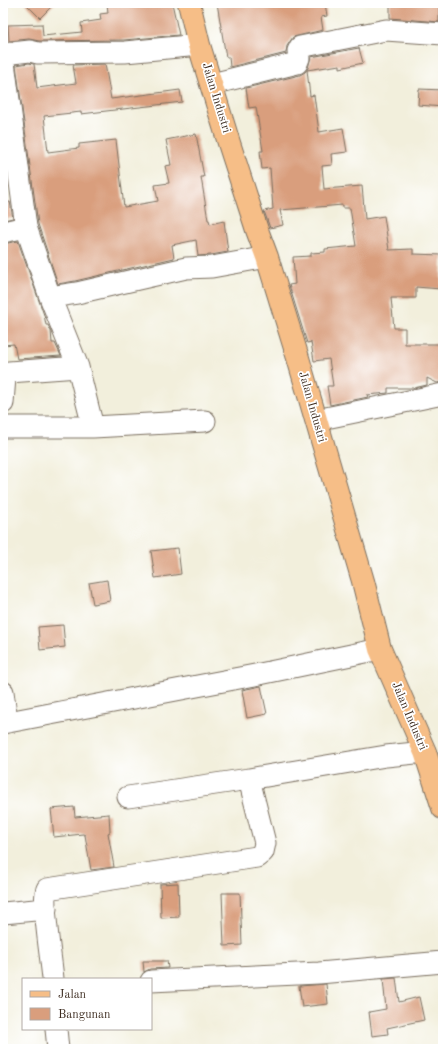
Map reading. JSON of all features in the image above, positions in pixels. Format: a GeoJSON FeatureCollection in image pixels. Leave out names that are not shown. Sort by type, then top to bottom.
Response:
{"type":"FeatureCollection","features":[{"type":"Feature","properties":{"kind":"main road","name":"Jalan Industri"},"geometry":{"type":"LineString","coordinates":[[189,3],[199,44],[257,230],[267,257],[316,420],[363,581],[380,649],[425,752],[443,808]]}},
{"type":"Feature","properties":{"kind":"street"},"geometry":{"type":"LineString","coordinates":[[212,84],[297,63],[299,58],[298,51],[300,48],[386,30],[443,34]]}},
{"type":"Feature","properties":{"kind":"street"},"geometry":{"type":"LineString","coordinates":[[93,427],[78,367],[50,297],[26,227],[3,54],[30,51],[125,52],[199,44]]}},
{"type":"Feature","properties":{"kind":"street"},"geometry":{"type":"LineString","coordinates":[[3,232],[26,227]]}},
{"type":"Feature","properties":{"kind":"street"},"geometry":{"type":"LineString","coordinates":[[50,297],[77,293],[186,268],[212,267],[267,257]]}},
{"type":"Feature","properties":{"kind":"street"},"geometry":{"type":"LineString","coordinates":[[3,403],[5,378],[9,372],[78,367]]}},
{"type":"Feature","properties":{"kind":"street"},"geometry":{"type":"LineString","coordinates":[[316,420],[443,394]]}},
{"type":"Feature","properties":{"kind":"street"},"geometry":{"type":"LineString","coordinates":[[3,427],[93,427],[204,421]]}},
{"type":"Feature","properties":{"kind":"street"},"geometry":{"type":"LineString","coordinates":[[3,692],[5,723],[255,675],[380,649]]}},
{"type":"Feature","properties":{"kind":"street"},"geometry":{"type":"LineString","coordinates":[[128,796],[249,779],[386,756],[425,752]]}},
{"type":"Feature","properties":{"kind":"street"},"geometry":{"type":"LineString","coordinates":[[54,978],[46,909],[45,894],[47,889],[260,856],[265,843],[249,779]]}},
{"type":"Feature","properties":{"kind":"street"},"geometry":{"type":"LineString","coordinates":[[3,913],[46,909]]}},
{"type":"Feature","properties":{"kind":"street"},"geometry":{"type":"LineString","coordinates":[[152,981],[319,973],[443,962]]}},
{"type":"Feature","properties":{"kind":"street"},"geometry":{"type":"LineString","coordinates":[[56,1030],[58,1049]]}},
{"type":"Feature","properties":{"kind":"building"},"geometry":{"type":"Polygon","coordinates":[[[25,3],[55,3],[40,18],[25,3]]]}},
{"type":"Feature","properties":{"kind":"building"},"geometry":{"type":"Polygon","coordinates":[[[107,3],[172,3],[179,35],[124,40],[39,41],[29,39],[9,41],[8,25],[42,24],[43,36],[82,32],[81,23],[101,20],[100,14],[108,13],[107,3]]]}},
{"type":"Feature","properties":{"kind":"building"},"geometry":{"type":"Polygon","coordinates":[[[217,3],[325,3],[327,16],[321,17],[323,30],[293,37],[287,46],[286,53],[230,67],[229,57],[226,57],[217,3]]]}},
{"type":"Feature","properties":{"kind":"building"},"geometry":{"type":"Polygon","coordinates":[[[390,3],[439,3],[439,22],[390,18],[390,3]]]}},
{"type":"Feature","properties":{"kind":"building"},"geometry":{"type":"Polygon","coordinates":[[[359,48],[363,63],[340,68],[340,65],[307,70],[310,96],[314,95],[319,132],[343,128],[347,152],[331,154],[332,165],[322,166],[324,189],[362,186],[365,219],[384,216],[389,250],[413,249],[413,254],[442,255],[441,289],[416,287],[416,298],[391,298],[394,328],[405,328],[405,344],[443,344],[443,382],[437,383],[427,378],[427,385],[414,388],[388,388],[388,393],[367,395],[368,397],[330,405],[327,386],[333,386],[329,359],[314,361],[311,342],[307,343],[289,285],[295,284],[293,257],[311,256],[311,253],[325,252],[325,249],[356,246],[350,208],[343,208],[343,205],[280,210],[283,225],[270,228],[264,211],[273,209],[270,168],[262,169],[260,151],[263,151],[256,107],[249,108],[246,88],[300,75],[308,68],[311,57],[359,48]]]}},
{"type":"Feature","properties":{"kind":"building"},"geometry":{"type":"Polygon","coordinates":[[[29,63],[34,64],[37,88],[76,83],[73,65],[105,64],[111,99],[180,90],[182,102],[81,114],[81,112],[44,116],[48,152],[79,148],[79,144],[116,140],[124,207],[158,201],[155,185],[169,183],[165,166],[171,165],[166,140],[196,134],[204,177],[201,177],[208,220],[210,224],[224,221],[228,252],[198,256],[196,240],[172,245],[174,258],[58,284],[38,224],[16,65],[29,63]]]}},
{"type":"Feature","properties":{"kind":"building"},"geometry":{"type":"Polygon","coordinates":[[[419,89],[443,90],[443,107],[418,105],[419,89]]]}},
{"type":"Feature","properties":{"kind":"building"},"geometry":{"type":"Polygon","coordinates":[[[10,202],[13,218],[4,220],[3,203],[10,202]]]}},
{"type":"Feature","properties":{"kind":"building"},"geometry":{"type":"Polygon","coordinates":[[[18,241],[44,315],[46,325],[48,325],[51,331],[52,343],[55,343],[61,356],[17,359],[14,344],[3,345],[3,326],[6,326],[3,304],[3,244],[18,241]]]}},
{"type":"Feature","properties":{"kind":"building"},"geometry":{"type":"Polygon","coordinates":[[[178,548],[181,574],[155,578],[151,551],[178,548]]]}},
{"type":"Feature","properties":{"kind":"building"},"geometry":{"type":"Polygon","coordinates":[[[107,580],[110,601],[93,604],[89,583],[107,580]]]}},
{"type":"Feature","properties":{"kind":"building"},"geometry":{"type":"Polygon","coordinates":[[[63,625],[65,647],[40,650],[38,627],[63,625]]]}},
{"type":"Feature","properties":{"kind":"building"},"geometry":{"type":"Polygon","coordinates":[[[261,686],[267,714],[247,718],[242,690],[261,686]]]}},
{"type":"Feature","properties":{"kind":"building"},"geometry":{"type":"Polygon","coordinates":[[[74,807],[75,817],[109,814],[110,832],[108,833],[114,867],[91,870],[85,835],[83,834],[54,837],[51,809],[74,807]]]}},
{"type":"Feature","properties":{"kind":"building"},"geometry":{"type":"Polygon","coordinates":[[[178,883],[179,917],[161,918],[160,884],[178,883]]]}},
{"type":"Feature","properties":{"kind":"building"},"geometry":{"type":"Polygon","coordinates":[[[222,893],[240,893],[242,945],[224,946],[222,893]]]}},
{"type":"Feature","properties":{"kind":"building"},"geometry":{"type":"Polygon","coordinates":[[[143,961],[167,961],[168,968],[150,969],[144,972],[143,961]]]}},
{"type":"Feature","properties":{"kind":"building"},"geometry":{"type":"Polygon","coordinates":[[[396,978],[399,1002],[419,997],[424,1020],[387,1028],[388,1034],[372,1036],[369,1012],[386,1009],[383,979],[396,978]]]}},
{"type":"Feature","properties":{"kind":"building"},"geometry":{"type":"Polygon","coordinates":[[[326,984],[328,1004],[302,1007],[299,986],[326,984]]]}}]}
